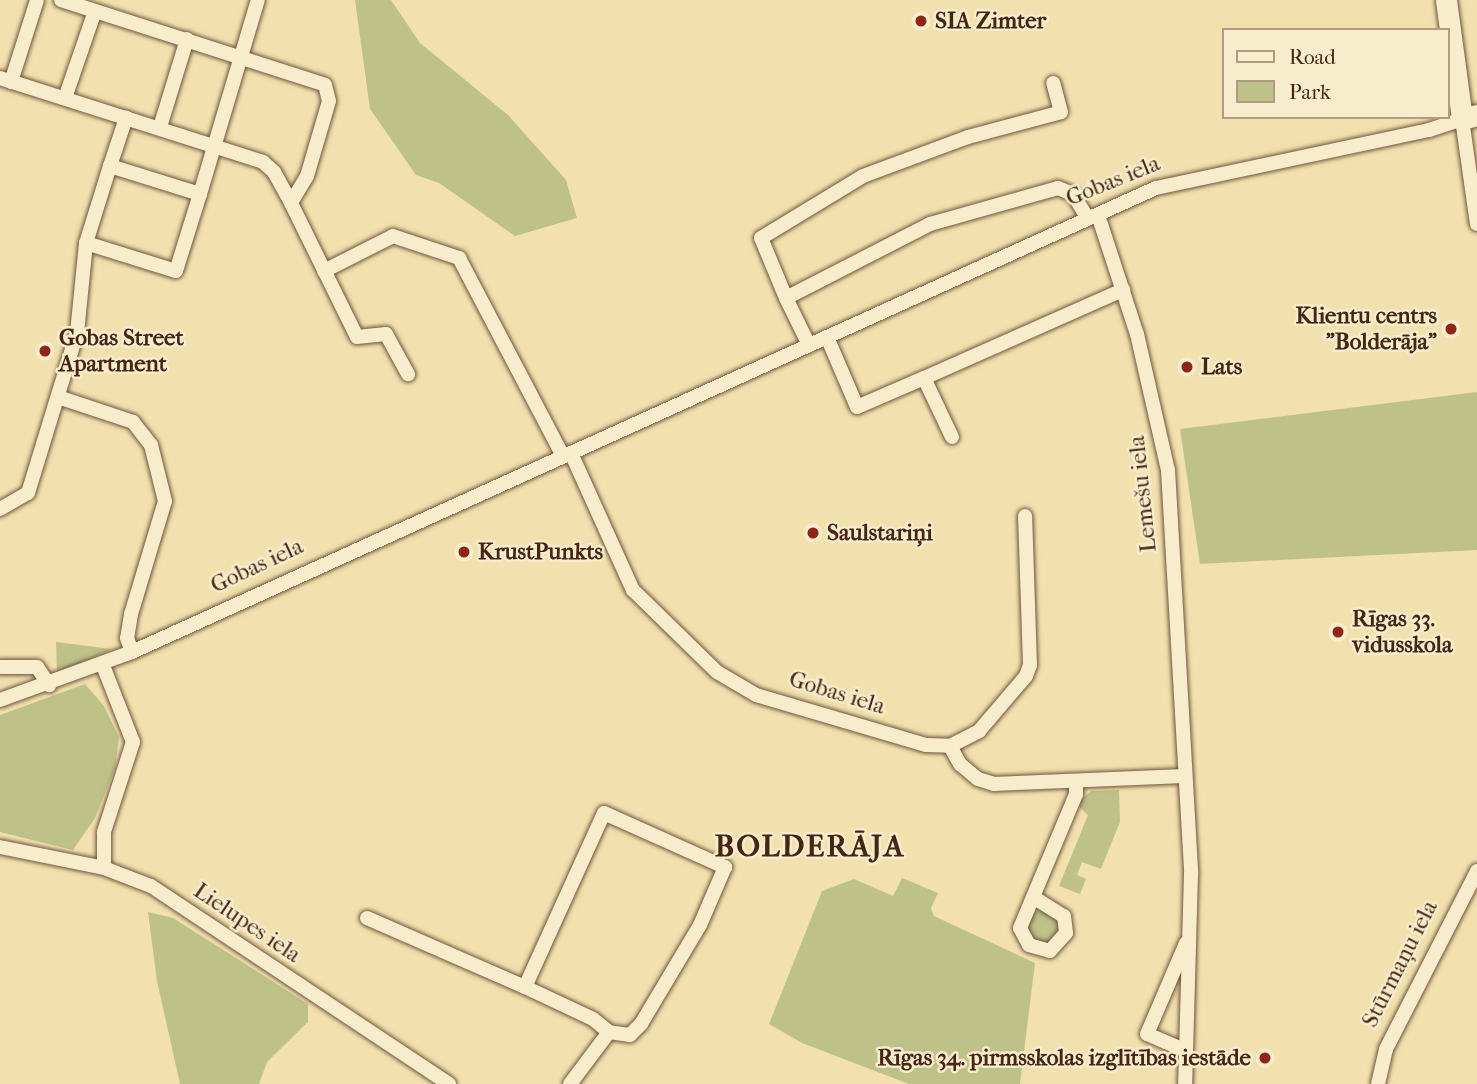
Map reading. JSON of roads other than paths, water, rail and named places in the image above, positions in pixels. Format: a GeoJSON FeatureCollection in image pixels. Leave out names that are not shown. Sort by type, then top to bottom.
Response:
{"type":"FeatureCollection","features":[{"type":"Feature","properties":{"kind":"street"},"geometry":{"type":"LineString","coordinates":[[37,0],[6,80],[215,144],[263,162],[274,172],[291,203],[358,337],[386,334],[408,374]]}},
{"type":"Feature","properties":{"kind":"street"},"geometry":{"type":"LineString","coordinates":[[61,0],[320,81],[329,91],[307,176],[291,203]]}},
{"type":"Feature","properties":{"kind":"street"},"geometry":{"type":"LineString","coordinates":[[86,243],[176,271],[258,0]]}},
{"type":"Feature","properties":{"kind":"street"},"geometry":{"type":"LineString","coordinates":[[1446,0],[1469,117],[1477,224]]}},
{"type":"Feature","properties":{"kind":"street"},"geometry":{"type":"LineString","coordinates":[[65,99],[95,11]]}},
{"type":"Feature","properties":{"kind":"street"},"geometry":{"type":"LineString","coordinates":[[160,127],[187,38]]}},
{"type":"Feature","properties":{"kind":"street"},"geometry":{"type":"LineString","coordinates":[[809,345],[764,255],[761,238],[863,176],[968,137],[1061,112],[1053,83]]}},
{"type":"Feature","properties":{"kind":"street","name":"Gobas iela"},"geometry":{"type":"LineString","coordinates":[[0,701],[132,652],[1166,186],[1429,130],[1469,117]]}},
{"type":"Feature","properties":{"kind":"street"},"geometry":{"type":"LineString","coordinates":[[0,509],[28,493],[77,332],[86,243],[126,118]]}},
{"type":"Feature","properties":{"kind":"street"},"geometry":{"type":"LineString","coordinates":[[110,166],[200,194]]}},
{"type":"Feature","properties":{"kind":"street","name":"Lemešu iela"},"geometry":{"type":"LineString","coordinates":[[786,298],[930,224],[1003,201],[1066,189],[1093,217],[1123,290],[1168,470],[1190,936],[1184,1050],[1185,1084]]}},
{"type":"Feature","properties":{"kind":"street"},"geometry":{"type":"LineString","coordinates":[[324,271],[393,236],[459,258],[567,455]]}},
{"type":"Feature","properties":{"kind":"street"},"geometry":{"type":"LineString","coordinates":[[827,337],[857,407],[1123,290]]}},
{"type":"Feature","properties":{"kind":"street"},"geometry":{"type":"LineString","coordinates":[[923,378],[952,437]]}},
{"type":"Feature","properties":{"kind":"street"},"geometry":{"type":"LineString","coordinates":[[58,397],[133,422],[151,445],[165,501],[131,614],[127,638],[132,652]]}},
{"type":"Feature","properties":{"kind":"street","name":"Gobas iela"},"geometry":{"type":"LineString","coordinates":[[567,455],[633,590],[664,625],[734,685],[897,739],[950,746]]}},
{"type":"Feature","properties":{"kind":"street"},"geometry":{"type":"LineString","coordinates":[[1025,516],[1030,665],[1026,676],[979,731],[950,746],[960,764],[978,779],[994,784],[1183,776]]}},
{"type":"Feature","properties":{"kind":"street"},"geometry":{"type":"LineString","coordinates":[[102,663],[133,742],[104,832],[104,869]]}},
{"type":"Feature","properties":{"kind":"street"},"geometry":{"type":"LineString","coordinates":[[0,667],[37,667],[49,685]]}},
{"type":"Feature","properties":{"kind":"street"},"geometry":{"type":"LineString","coordinates":[[1033,897],[1076,794],[1076,781]]}},
{"type":"Feature","properties":{"kind":"street"},"geometry":{"type":"LineString","coordinates":[[367,918],[525,987],[593,1019],[609,1031],[630,1035],[641,1024],[700,925],[725,867],[604,813],[525,987]]}},
{"type":"Feature","properties":{"kind":"street","name":"Lielupes iela"},"geometry":{"type":"LineString","coordinates":[[0,848],[104,869],[151,886],[449,1084]]}},
{"type":"Feature","properties":{"kind":"street","name":"Stūrmaņu iela"},"geometry":{"type":"LineString","coordinates":[[1378,1084],[1386,1049],[1477,871]]}},
{"type":"Feature","properties":{"kind":"street"},"geometry":{"type":"LineString","coordinates":[[1184,1050],[1147,1034],[1190,936]]}},
{"type":"Feature","properties":{"kind":"street"},"geometry":{"type":"LineString","coordinates":[[570,1084],[609,1031]]}},
{"type":"Feature","properties":{"kind":"place","name":"SIA Zimter"},"geometry":{"type":"Point","coordinates":[921,21]}},
{"type":"Feature","properties":{"kind":"place","name":"Klientu centrs \"Bolderāja\""},"geometry":{"type":"Point","coordinates":[1451,329]}},
{"type":"Feature","properties":{"kind":"place","name":"Gobas Street Apartment"},"geometry":{"type":"Point","coordinates":[45,351]}},
{"type":"Feature","properties":{"kind":"place","name":"Lats"},"geometry":{"type":"Point","coordinates":[1187,367]}},
{"type":"Feature","properties":{"kind":"place","name":"Saulstariņi"},"geometry":{"type":"Point","coordinates":[813,533]}},
{"type":"Feature","properties":{"kind":"place","name":"KrustPunkts"},"geometry":{"type":"Point","coordinates":[464,552]}},
{"type":"Feature","properties":{"kind":"place","name":"Rīgas 33. vidusskola"},"geometry":{"type":"Point","coordinates":[1338,632]}},
{"type":"Feature","properties":{"kind":"place","name":"Rīgas 34. pirmsskolas izglītības iestāde"},"geometry":{"type":"Point","coordinates":[1265,1058]}},
{"type":"Feature","properties":{"kind":"district","name":"BOLDERĀJA"},"geometry":{"type":"Point","coordinates":[810,847]}}]}
